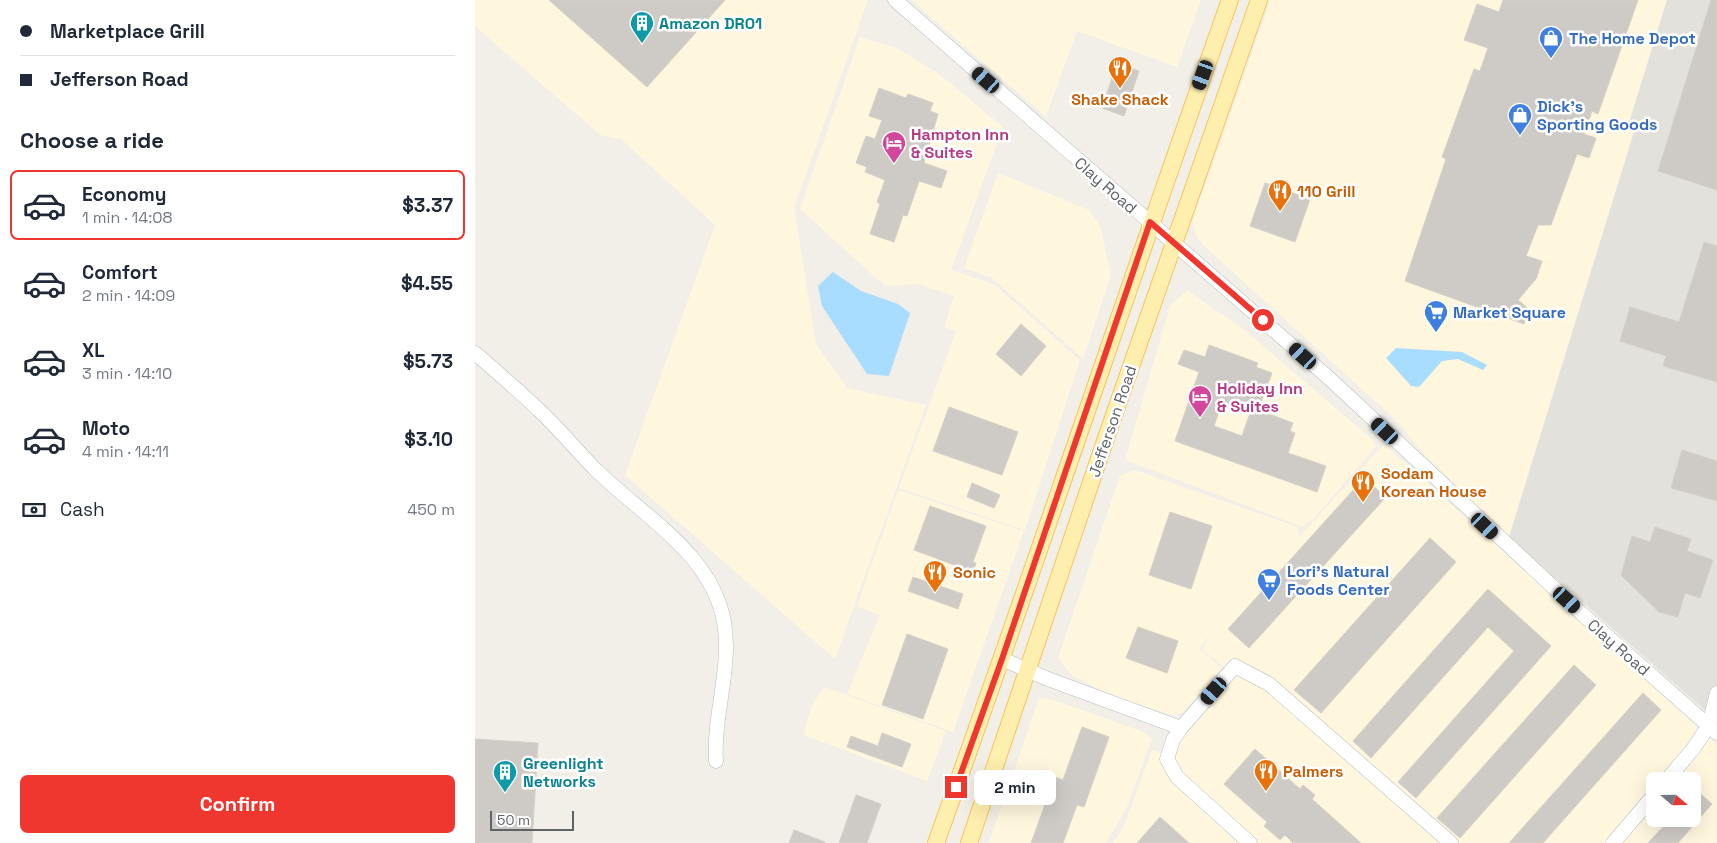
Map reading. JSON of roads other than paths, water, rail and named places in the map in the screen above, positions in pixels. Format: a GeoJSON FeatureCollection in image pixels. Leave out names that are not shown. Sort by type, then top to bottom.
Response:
{"type":"FeatureCollection","features":[{"type":"Feature","properties":{"kind":"main road","name":"Jefferson Road"},"geometry":{"type":"LineString","coordinates":[[936,843],[1002,659],[1150,222],[1230,0]]}},
{"type":"Feature","properties":{"kind":"main road","name":"Jefferson Road"},"geometry":{"type":"LineString","coordinates":[[969,843],[1173,243],[1259,0]]}},
{"type":"Feature","properties":{"kind":"street","name":"Clay Road"},"geometry":{"type":"LineString","coordinates":[[895,0],[1330,379],[1514,552],[1713,729]]}},
{"type":"Feature","properties":{"kind":"street"},"geometry":{"type":"LineString","coordinates":[[475,353],[541,412],[603,477],[680,546],[707,578],[724,621],[726,644],[716,729],[716,761]]}},
{"type":"Feature","properties":{"kind":"street"},"geometry":{"type":"LineString","coordinates":[[1002,659],[1078,691],[1181,728]]}},
{"type":"Feature","properties":{"kind":"street"},"geometry":{"type":"LineString","coordinates":[[1250,843],[1177,776],[1167,759],[1173,740],[1181,728],[1235,666],[1269,684],[1451,843]]}},
{"type":"Feature","properties":{"kind":"street"},"geometry":{"type":"LineString","coordinates":[[1674,772],[1713,729],[1717,693]]}},
{"type":"Feature","properties":{"kind":"street"},"geometry":{"type":"LineString","coordinates":[[1613,843],[1646,804]]}},
{"type":"Feature","properties":{"kind":"water"},"geometry":{"type":"Polygon","coordinates":[[[833,272],[861,291],[898,304],[910,313],[889,376],[867,374],[822,306],[818,286],[833,272]]]}},
{"type":"Feature","properties":{"kind":"water"},"geometry":{"type":"Polygon","coordinates":[[[1396,348],[1462,352],[1487,365],[1483,370],[1458,359],[1442,361],[1419,387],[1411,386],[1386,358],[1396,348]]]}},
{"type":"Feature","properties":{"kind":"place","name":"Amazon DR01"},"geometry":{"type":"Point","coordinates":[642,44]}},
{"type":"Feature","properties":{"kind":"place","name":"The Home Depot"},"geometry":{"type":"Point","coordinates":[1551,59]}},
{"type":"Feature","properties":{"kind":"place","name":"Shake Shack"},"geometry":{"type":"Point","coordinates":[1120,89]}},
{"type":"Feature","properties":{"kind":"place","name":"Dick's Sporting Goods"},"geometry":{"type":"Point","coordinates":[1520,136]}},
{"type":"Feature","properties":{"kind":"place","name":"Hampton Inn & Suites"},"geometry":{"type":"Point","coordinates":[894,164]}},
{"type":"Feature","properties":{"kind":"place","name":"110 Grill"},"geometry":{"type":"Point","coordinates":[1280,212]}},
{"type":"Feature","properties":{"kind":"place","name":"Market Square"},"geometry":{"type":"Point","coordinates":[1436,333]}},
{"type":"Feature","properties":{"kind":"place","name":"Holiday Inn & Suites"},"geometry":{"type":"Point","coordinates":[1200,418]}},
{"type":"Feature","properties":{"kind":"place","name":"Sodam Korean House"},"geometry":{"type":"Point","coordinates":[1363,503]}},
{"type":"Feature","properties":{"kind":"place","name":"Sonic"},"geometry":{"type":"Point","coordinates":[935,593]}},
{"type":"Feature","properties":{"kind":"place","name":"Lori's Natural Foods Center"},"geometry":{"type":"Point","coordinates":[1269,601]}},
{"type":"Feature","properties":{"kind":"place","name":"Palmers"},"geometry":{"type":"Point","coordinates":[1266,792]}},
{"type":"Feature","properties":{"kind":"place","name":"Greenlight Networks"},"geometry":{"type":"Point","coordinates":[505,793]}}]}
